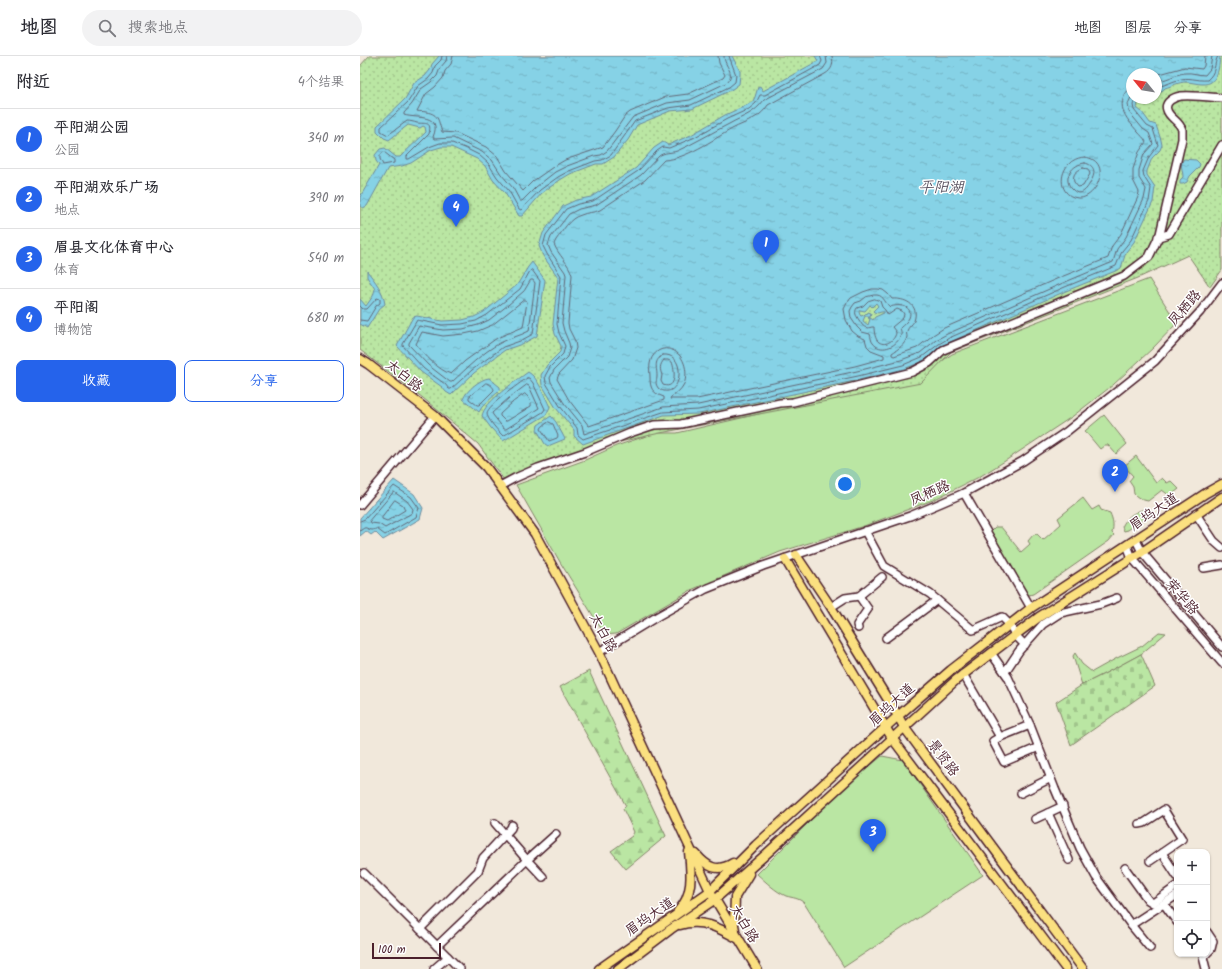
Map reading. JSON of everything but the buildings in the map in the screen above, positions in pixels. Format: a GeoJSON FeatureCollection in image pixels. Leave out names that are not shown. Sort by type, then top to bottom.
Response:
{"type":"FeatureCollection","features":[{"type":"Feature","properties":{"kind":"main road","name":"太白路"},"geometry":{"type":"LineString","coordinates":[[360,359],[435,416],[486,467],[535,534],[599,652],[714,900],[757,969]]}},
{"type":"Feature","properties":{"kind":"main road","name":"眉坞大道"},"geometry":{"type":"LineString","coordinates":[[598,969],[710,891],[744,857],[898,716],[951,670],[1031,608],[1222,484]]}},
{"type":"Feature","properties":{"kind":"main road","name":"眉坞大道"},"geometry":{"type":"LineString","coordinates":[[618,969],[671,929],[714,900],[758,862],[963,674],[1039,617],[1142,552],[1222,497]]}},
{"type":"Feature","properties":{"kind":"main road","name":"景贤路"},"geometry":{"type":"LineString","coordinates":[[796,555],[904,727],[1083,969]]}},
{"type":"Feature","properties":{"kind":"main road","name":"景贤路"},"geometry":{"type":"LineString","coordinates":[[785,559],[892,738],[1066,969]]}},
{"type":"Feature","properties":{"kind":"main road"},"geometry":{"type":"LineString","coordinates":[[689,847],[703,862],[713,868],[726,868],[744,857]]}},
{"type":"Feature","properties":{"kind":"main road"},"geometry":{"type":"LineString","coordinates":[[668,920],[681,908],[689,893],[691,875],[689,847]]}},
{"type":"Feature","properties":{"kind":"main road"},"geometry":{"type":"LineString","coordinates":[[738,938],[734,925],[735,897],[742,884],[758,862]]}},
{"type":"Feature","properties":{"kind":"main road"},"geometry":{"type":"LineString","coordinates":[[671,929],[686,923],[699,923],[717,927],[738,938]]}},
{"type":"Feature","properties":{"kind":"street"},"geometry":{"type":"LineString","coordinates":[[500,486],[514,478],[538,468],[585,452],[630,433],[654,425],[681,424],[780,403],[793,402],[912,372],[930,363],[943,350],[1124,276],[1149,257],[1158,237],[1182,139],[1182,129],[1170,116],[1166,109],[1168,102],[1181,96],[1222,98]]}},
{"type":"Feature","properties":{"kind":"street"},"geometry":{"type":"LineString","coordinates":[[1158,237],[1168,234],[1222,145]]}},
{"type":"Feature","properties":{"kind":"street","name":"凤栖路"},"geometry":{"type":"LineString","coordinates":[[599,652],[706,589],[763,566],[916,514],[941,504],[1028,458],[1066,432],[1155,361],[1200,312],[1222,283]]}},
{"type":"Feature","properties":{"kind":"street"},"geometry":{"type":"LineString","coordinates":[[360,505],[435,416]]}},
{"type":"Feature","properties":{"kind":"street"},"geometry":{"type":"LineString","coordinates":[[964,493],[1031,608]]}},
{"type":"Feature","properties":{"kind":"street"},"geometry":{"type":"LineString","coordinates":[[1196,514],[1214,542],[1222,548]]}},
{"type":"Feature","properties":{"kind":"street"},"geometry":{"type":"LineString","coordinates":[[865,531],[884,566],[930,594],[973,630],[1002,617],[1010,625],[1015,635],[1025,645]]}},
{"type":"Feature","properties":{"kind":"street","name":"荣华路"},"geometry":{"type":"LineString","coordinates":[[1136,540],[1142,552],[1222,647]]}},
{"type":"Feature","properties":{"kind":"street","name":"荣华路"},"geometry":{"type":"LineString","coordinates":[[1127,546],[1132,558],[1222,663]]}},
{"type":"Feature","properties":{"kind":"street"},"geometry":{"type":"LineString","coordinates":[[1204,568],[1222,565]]}},
{"type":"Feature","properties":{"kind":"street"},"geometry":{"type":"LineString","coordinates":[[830,607],[845,598],[859,596],[882,577]]}},
{"type":"Feature","properties":{"kind":"street"},"geometry":{"type":"LineString","coordinates":[[858,628],[857,625],[868,610],[859,596]]}},
{"type":"Feature","properties":{"kind":"street"},"geometry":{"type":"LineString","coordinates":[[1005,672],[1043,624],[1060,613],[1101,604],[1117,598]]}},
{"type":"Feature","properties":{"kind":"street"},"geometry":{"type":"LineString","coordinates":[[886,638],[937,600]]}},
{"type":"Feature","properties":{"kind":"street"},"geometry":{"type":"LineString","coordinates":[[991,653],[1008,677],[1030,725],[1080,848],[1096,877],[1150,948]]}},
{"type":"Feature","properties":{"kind":"street"},"geometry":{"type":"LineString","coordinates":[[963,674],[1000,737]]}},
{"type":"Feature","properties":{"kind":"street"},"geometry":{"type":"LineString","coordinates":[[1030,725],[1000,737],[993,742],[1004,762],[1039,747]]}},
{"type":"Feature","properties":{"kind":"street"},"geometry":{"type":"LineString","coordinates":[[1021,793],[1051,778]]}},
{"type":"Feature","properties":{"kind":"street"},"geometry":{"type":"LineString","coordinates":[[1035,819],[1063,806]]}},
{"type":"Feature","properties":{"kind":"street"},"geometry":{"type":"LineString","coordinates":[[1140,824],[1164,810],[1182,839],[1150,861]]}},
{"type":"Feature","properties":{"kind":"street"},"geometry":{"type":"LineString","coordinates":[[1048,813],[1070,860]]}},
{"type":"Feature","properties":{"kind":"street"},"geometry":{"type":"LineString","coordinates":[[495,823],[526,860],[543,877]]}},
{"type":"Feature","properties":{"kind":"street"},"geometry":{"type":"LineString","coordinates":[[418,927],[478,871],[483,858],[511,828],[512,825]]}},
{"type":"Feature","properties":{"kind":"street"},"geometry":{"type":"LineString","coordinates":[[436,946],[526,860],[556,834]]}},
{"type":"Feature","properties":{"kind":"street"},"geometry":{"type":"LineString","coordinates":[[1162,853],[1174,871]]}},
{"type":"Feature","properties":{"kind":"street"},"geometry":{"type":"LineString","coordinates":[[1125,868],[1148,900],[1153,903],[1174,892]]}},
{"type":"Feature","properties":{"kind":"street"},"geometry":{"type":"LineString","coordinates":[[364,873],[460,969]]}},
{"type":"Feature","properties":{"kind":"street"},"geometry":{"type":"LineString","coordinates":[[1131,925],[1164,904],[1174,893]]}},
{"type":"Feature","properties":{"kind":"street"},"geometry":{"type":"LineString","coordinates":[[418,927],[446,897]]}},
{"type":"Feature","properties":{"kind":"street"},"geometry":{"type":"LineString","coordinates":[[1164,904],[1176,921]]}},
{"type":"Feature","properties":{"kind":"street"},"geometry":{"type":"LineString","coordinates":[[1210,936],[1213,941],[1210,949]]}},
{"type":"Feature","properties":{"kind":"street"},"geometry":{"type":"LineString","coordinates":[[434,969],[448,957]]}},
{"type":"Feature","properties":{"kind":"street"},"geometry":{"type":"LineString","coordinates":[[1204,957],[1206,969]]}},
{"type":"Feature","properties":{"kind":"green space"},"geometry":{"type":"Polygon","coordinates":[[[369,56],[1222,56],[1222,270],[1210,287],[1188,255],[1138,278],[951,352],[921,383],[660,433],[579,451],[504,480],[478,444],[423,398],[360,350],[360,66],[369,56]]]}},
{"type":"Feature","properties":{"kind":"green space"},"geometry":{"type":"Polygon","coordinates":[[[1149,279],[1177,323],[1153,348],[1113,385],[1073,416],[979,477],[933,500],[864,526],[780,552],[691,590],[616,634],[605,635],[560,562],[516,485],[585,460],[616,446],[655,433],[677,433],[921,376],[952,354],[1149,279]]]}},
{"type":"Feature","properties":{"kind":"green space"},"geometry":{"type":"Polygon","coordinates":[[[1104,415],[1127,444],[1116,454],[1108,445],[1105,445],[1100,449],[1085,431],[1104,415]]]}},
{"type":"Feature","properties":{"kind":"green space"},"geometry":{"type":"Polygon","coordinates":[[[1136,456],[1156,483],[1162,478],[1167,483],[1171,481],[1179,489],[1170,496],[1162,490],[1148,501],[1137,497],[1134,494],[1133,487],[1129,481],[1133,476],[1124,466],[1136,456]]]}},
{"type":"Feature","properties":{"kind":"green space"},"geometry":{"type":"Polygon","coordinates":[[[1083,498],[1092,510],[1099,506],[1101,510],[1110,513],[1113,523],[1112,533],[1114,535],[1109,541],[1033,594],[1029,595],[991,531],[995,527],[1001,527],[1021,552],[1030,544],[1028,541],[1033,535],[1037,534],[1043,540],[1061,524],[1058,518],[1083,498]]]}},
{"type":"Feature","properties":{"kind":"green space"},"geometry":{"type":"Polygon","coordinates":[[[1142,510],[1148,510],[1150,514],[1128,530],[1124,531],[1122,527],[1127,518],[1142,510]]]}},
{"type":"Feature","properties":{"kind":"green space"},"geometry":{"type":"Polygon","coordinates":[[[1159,632],[1166,633],[1141,654],[1082,685],[1073,656],[1075,653],[1082,664],[1092,672],[1142,646],[1159,632]]]}},
{"type":"Feature","properties":{"kind":"green space"},"geometry":{"type":"Polygon","coordinates":[[[1141,654],[1155,686],[1071,745],[1056,702],[1082,685],[1141,654]]]}},
{"type":"Feature","properties":{"kind":"green space"},"geometry":{"type":"Polygon","coordinates":[[[589,671],[666,836],[626,869],[611,851],[632,836],[634,832],[623,809],[626,806],[560,687],[589,671]]]}},
{"type":"Feature","properties":{"kind":"green space"},"geometry":{"type":"Polygon","coordinates":[[[882,756],[903,760],[983,875],[844,967],[804,903],[798,899],[778,892],[757,874],[842,789],[882,756]]]}},
{"type":"Feature","properties":{"kind":"water"},"geometry":{"type":"Polygon","coordinates":[[[439,56],[732,56],[740,71],[740,75],[739,84],[731,90],[692,109],[670,111],[637,125],[628,140],[614,157],[603,164],[596,164],[570,174],[560,180],[542,193],[522,216],[519,216],[505,193],[493,180],[485,166],[477,159],[451,147],[441,147],[431,150],[411,163],[388,168],[367,206],[363,208],[360,206],[360,197],[379,165],[376,161],[375,155],[380,149],[385,148],[396,157],[400,157],[426,132],[425,127],[423,126],[420,128],[408,125],[389,140],[384,138],[377,131],[377,126],[405,99],[414,83],[425,76],[439,56]]]}},
{"type":"Feature","properties":{"kind":"water","name":"平阳湖"},"geometry":{"type":"Polygon","coordinates":[[[815,56],[1220,56],[1217,75],[1211,82],[1207,84],[1200,84],[1183,82],[1162,90],[1162,68],[1126,68],[1126,104],[1138,104],[1137,108],[1150,123],[1156,125],[1162,145],[1160,150],[1152,158],[1147,171],[1147,175],[1155,187],[1153,202],[1134,242],[1126,252],[1121,268],[1118,270],[950,342],[924,361],[904,369],[699,414],[664,415],[583,444],[574,436],[574,430],[556,408],[542,385],[541,375],[547,365],[560,352],[561,346],[555,334],[553,324],[558,277],[543,256],[539,246],[543,233],[563,206],[576,200],[591,197],[636,168],[654,148],[663,142],[668,145],[691,135],[753,101],[758,87],[760,86],[763,91],[818,61],[815,56]],[[876,303],[872,307],[870,305],[865,311],[860,310],[859,312],[861,316],[868,312],[871,313],[870,316],[865,316],[863,321],[868,325],[870,319],[868,318],[869,317],[873,320],[875,317],[884,313],[873,311],[878,306],[876,303]]]}},
{"type":"Feature","properties":{"kind":"water"},"geometry":{"type":"Polygon","coordinates":[[[1184,159],[1196,160],[1200,164],[1187,182],[1180,184],[1180,180],[1183,177],[1181,165],[1184,159]]]}},
{"type":"Feature","properties":{"kind":"water"},"geometry":{"type":"Polygon","coordinates":[[[532,262],[545,280],[537,336],[522,344],[505,350],[474,373],[451,395],[421,372],[397,346],[413,317],[417,316],[442,321],[462,320],[474,317],[484,312],[517,285],[532,262]]]}},
{"type":"Feature","properties":{"kind":"water"},"geometry":{"type":"Polygon","coordinates":[[[367,271],[379,287],[385,304],[379,309],[367,328],[360,324],[360,299],[366,306],[373,296],[375,289],[367,277],[367,271]]]}},
{"type":"Feature","properties":{"kind":"water"},"geometry":{"type":"Polygon","coordinates":[[[528,372],[535,378],[550,407],[546,415],[503,441],[482,416],[484,410],[494,398],[528,372]]]}},
{"type":"Feature","properties":{"kind":"water"},"geometry":{"type":"Polygon","coordinates":[[[489,378],[500,387],[500,390],[482,407],[479,412],[463,399],[467,392],[474,386],[482,380],[489,378]]]}},
{"type":"Feature","properties":{"kind":"water"},"geometry":{"type":"Polygon","coordinates":[[[551,416],[565,439],[548,446],[545,444],[537,430],[538,425],[551,416]]]}},
{"type":"Feature","properties":{"kind":"water"},"geometry":{"type":"Polygon","coordinates":[[[394,480],[414,494],[423,508],[420,519],[383,540],[375,532],[371,535],[366,531],[360,536],[360,518],[394,480]]]}},
{"type":"Feature","properties":{"kind":"place","name":"平阳阁"},"geometry":{"type":"Point","coordinates":[456,227]}},
{"type":"Feature","properties":{"kind":"place","name":"平阳湖公园"},"geometry":{"type":"Point","coordinates":[766,263]}},
{"type":"Feature","properties":{"kind":"place","name":"平阳湖欢乐广场"},"geometry":{"type":"Point","coordinates":[1115,492]}},
{"type":"Feature","properties":{"kind":"place","name":"眉县文化体育中心"},"geometry":{"type":"Point","coordinates":[873,852]}}]}
